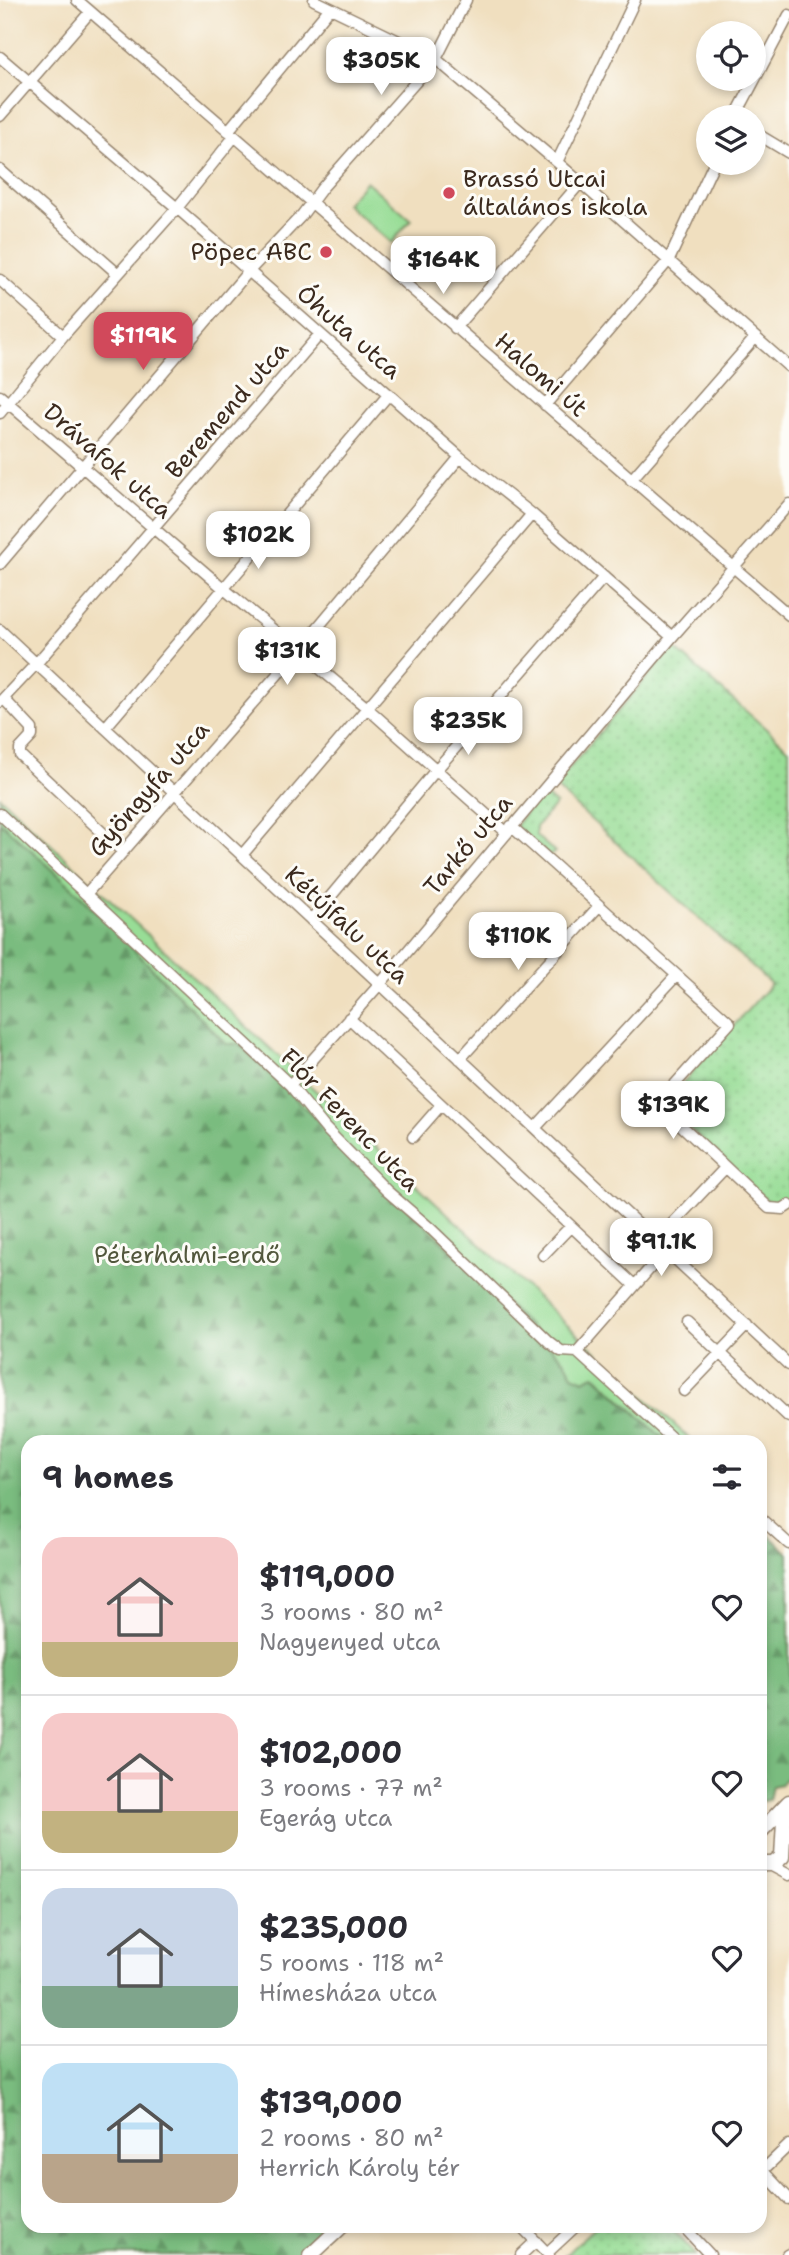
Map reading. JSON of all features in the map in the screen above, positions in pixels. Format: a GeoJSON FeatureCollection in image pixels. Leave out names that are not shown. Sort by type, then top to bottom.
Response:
{"type":"FeatureCollection","features":[{"type":"Feature","properties":{"kind":"street","name":"Halomi út"},"geometry":{"type":"LineString","coordinates":[[77,0],[789,615]]}},
{"type":"Feature","properties":{"kind":"street"},"geometry":{"type":"LineString","coordinates":[[314,0],[436,59],[581,182],[789,367]]}},
{"type":"Feature","properties":{"kind":"street"},"geometry":{"type":"LineString","coordinates":[[0,564],[248,272],[436,59],[466,0]]}},
{"type":"Feature","properties":{"kind":"street"},"geometry":{"type":"LineString","coordinates":[[557,162],[635,0]]}},
{"type":"Feature","properties":{"kind":"street"},"geometry":{"type":"LineString","coordinates":[[0,413],[4,399],[177,208],[330,8]]}},
{"type":"Feature","properties":{"kind":"street"},"geometry":{"type":"LineString","coordinates":[[0,116],[90,12]]}},
{"type":"Feature","properties":{"kind":"street"},"geometry":{"type":"LineString","coordinates":[[741,105],[789,15]]}},
{"type":"Feature","properties":{"kind":"street","name":"Óhuta utca"},"geometry":{"type":"LineString","coordinates":[[0,57],[177,208],[460,457],[532,514],[672,637]]}},
{"type":"Feature","properties":{"kind":"street"},"geometry":{"type":"LineString","coordinates":[[766,139],[789,153]]}},
{"type":"Feature","properties":{"kind":"street"},"geometry":{"type":"LineString","coordinates":[[0,170],[118,274]]}},
{"type":"Feature","properties":{"kind":"street"},"geometry":{"type":"LineString","coordinates":[[545,405],[669,260],[708,175]]}},
{"type":"Feature","properties":{"kind":"street"},"geometry":{"type":"LineString","coordinates":[[455,328],[581,182]]}},
{"type":"Feature","properties":{"kind":"street"},"geometry":{"type":"LineString","coordinates":[[0,280],[63,336]]}},
{"type":"Feature","properties":{"kind":"street","name":"Beremend utca"},"geometry":{"type":"LineString","coordinates":[[2,700],[320,334]]}},
{"type":"Feature","properties":{"kind":"street"},"geometry":{"type":"LineString","coordinates":[[631,480],[755,338]]}},
{"type":"Feature","properties":{"kind":"street"},"geometry":{"type":"LineString","coordinates":[[105,728],[389,394]]}},
{"type":"Feature","properties":{"kind":"street","name":"Drávafok utca"},"geometry":{"type":"LineString","coordinates":[[4,399],[598,906],[730,1023],[668,1092],[664,1105],[669,1115],[726,1168]]}},
{"type":"Feature","properties":{"kind":"street","name":"Gyöngyfa utca"},"geometry":{"type":"LineString","coordinates":[[87,893],[298,651],[460,457]]}},
{"type":"Feature","properties":{"kind":"street","name":"Tarkő utca"},"geometry":{"type":"LineString","coordinates":[[290,1085],[380,984],[508,829],[789,504]]}},
{"type":"Feature","properties":{"kind":"street"},"geometry":{"type":"LineString","coordinates":[[242,855],[532,514]]}},
{"type":"Feature","properties":{"kind":"street"},"geometry":{"type":"LineString","coordinates":[[311,920],[436,770],[604,577]]}},
{"type":"Feature","properties":{"kind":"street","name":"Kétújfalu utca"},"geometry":{"type":"LineString","coordinates":[[0,630],[789,1365]]}},
{"type":"Feature","properties":{"kind":"street"},"geometry":{"type":"LineString","coordinates":[[2,700],[32,729],[32,736],[20,749],[20,755],[123,852]]}},
{"type":"Feature","properties":{"kind":"street","name":"Flór Ferenc utca"},"geometry":{"type":"LineString","coordinates":[[0,814],[290,1085],[325,1128],[387,1191],[549,1342],[561,1351],[577,1352],[668,1435]]}},
{"type":"Feature","properties":{"kind":"street"},"geometry":{"type":"LineString","coordinates":[[460,1059],[598,906]]}},
{"type":"Feature","properties":{"kind":"street"},"geometry":{"type":"LineString","coordinates":[[535,1128],[676,976]]}},
{"type":"Feature","properties":{"kind":"street"},"geometry":{"type":"LineString","coordinates":[[349,1018],[634,1285]]}},
{"type":"Feature","properties":{"kind":"street"},"geometry":{"type":"LineString","coordinates":[[413,1136],[442,1105]]}},
{"type":"Feature","properties":{"kind":"street"},"geometry":{"type":"LineString","coordinates":[[656,1241],[726,1168],[769,1208],[783,1209],[789,1205]]}},
{"type":"Feature","properties":{"kind":"street"},"geometry":{"type":"LineString","coordinates":[[543,1255],[571,1226]]}},
{"type":"Feature","properties":{"kind":"street"},"geometry":{"type":"LineString","coordinates":[[577,1352],[666,1250]]}},
{"type":"Feature","properties":{"kind":"street"},"geometry":{"type":"LineString","coordinates":[[687,1322],[789,1416]]}},
{"type":"Feature","properties":{"kind":"street"},"geometry":{"type":"LineString","coordinates":[[684,1391],[747,1325]]}},
{"type":"Feature","properties":{"kind":"street"},"geometry":{"type":"LineString","coordinates":[[767,1524],[789,1544]]}},
{"type":"Feature","properties":{"kind":"street"},"geometry":{"type":"LineString","coordinates":[[767,1825],[789,1802]]}},
{"type":"Feature","properties":{"kind":"street"},"geometry":{"type":"LineString","coordinates":[[767,1864],[778,1861],[785,1849],[789,1802]]}},
{"type":"Feature","properties":{"kind":"street"},"geometry":{"type":"LineString","coordinates":[[767,1832],[773,1832],[785,1849]]}},
{"type":"Feature","properties":{"kind":"street"},"geometry":{"type":"LineString","coordinates":[[767,1866],[789,1875]]}},
{"type":"Feature","properties":{"kind":"street"},"geometry":{"type":"LineString","coordinates":[[767,2165],[789,2145]]}},
{"type":"Feature","properties":{"kind":"street"},"geometry":{"type":"LineString","coordinates":[[767,2176],[789,2199]]}},
{"type":"Feature","properties":{"kind":"street"},"geometry":{"type":"LineString","coordinates":[[311,2255],[335,2233]]}},
{"type":"Feature","properties":{"kind":"street"},"geometry":{"type":"LineString","coordinates":[[530,2233],[548,2254],[569,2233]]}},
{"type":"Feature","properties":{"kind":"street"},"geometry":{"type":"LineString","coordinates":[[690,2233],[710,2255]]}},
{"type":"Feature","properties":{"kind":"street"},"geometry":{"type":"LineString","coordinates":[[521,2255],[536,2241]]}},
{"type":"Feature","properties":{"kind":"green space"},"geometry":{"type":"Polygon","coordinates":[[[366,181],[411,220],[391,243],[346,204],[366,181]]]}},
{"type":"Feature","properties":{"kind":"green space"},"geometry":{"type":"Polygon","coordinates":[[[673,647],[789,749],[789,1199],[783,1204],[769,1203],[672,1112],[668,1105],[671,1096],[771,984],[554,786],[673,647]]]}},
{"type":"Feature","properties":{"kind":"green space"},"geometry":{"type":"Polygon","coordinates":[[[542,793],[556,804],[536,827],[536,836],[555,852],[550,856],[515,826],[542,793]]]}},
{"type":"Feature","properties":{"kind":"green space"},"geometry":{"type":"Polygon","coordinates":[[[0,797],[685,1435],[659,1435],[595,1375],[584,1380],[573,1375],[565,1361],[239,1045],[226,1044],[76,891],[0,822],[0,797]]]}},
{"type":"Feature","properties":{"kind":"green space","name":"Péterhalmi-erdő"},"geometry":{"type":"Polygon","coordinates":[[[0,822],[76,891],[226,1044],[239,1044],[565,1361],[573,1375],[584,1380],[594,1375],[659,1435],[21,1435],[21,2233],[326,2233],[302,2255],[0,2255],[0,822]]]}},
{"type":"Feature","properties":{"kind":"green space"},"geometry":{"type":"Polygon","coordinates":[[[767,1534],[789,1554],[789,1774],[782,1784],[772,1786],[769,1800],[767,1534]]]}},
{"type":"Feature","properties":{"kind":"green space"},"geometry":{"type":"Polygon","coordinates":[[[589,2233],[676,2233],[696,2255],[565,2255],[589,2233]]]}},
{"type":"Feature","properties":{"kind":"place","name":"Brassó Utcai általános iskola"},"geometry":{"type":"Point","coordinates":[449,193]}},
{"type":"Feature","properties":{"kind":"place","name":"Pöpec ABC"},"geometry":{"type":"Point","coordinates":[326,252]}}]}
